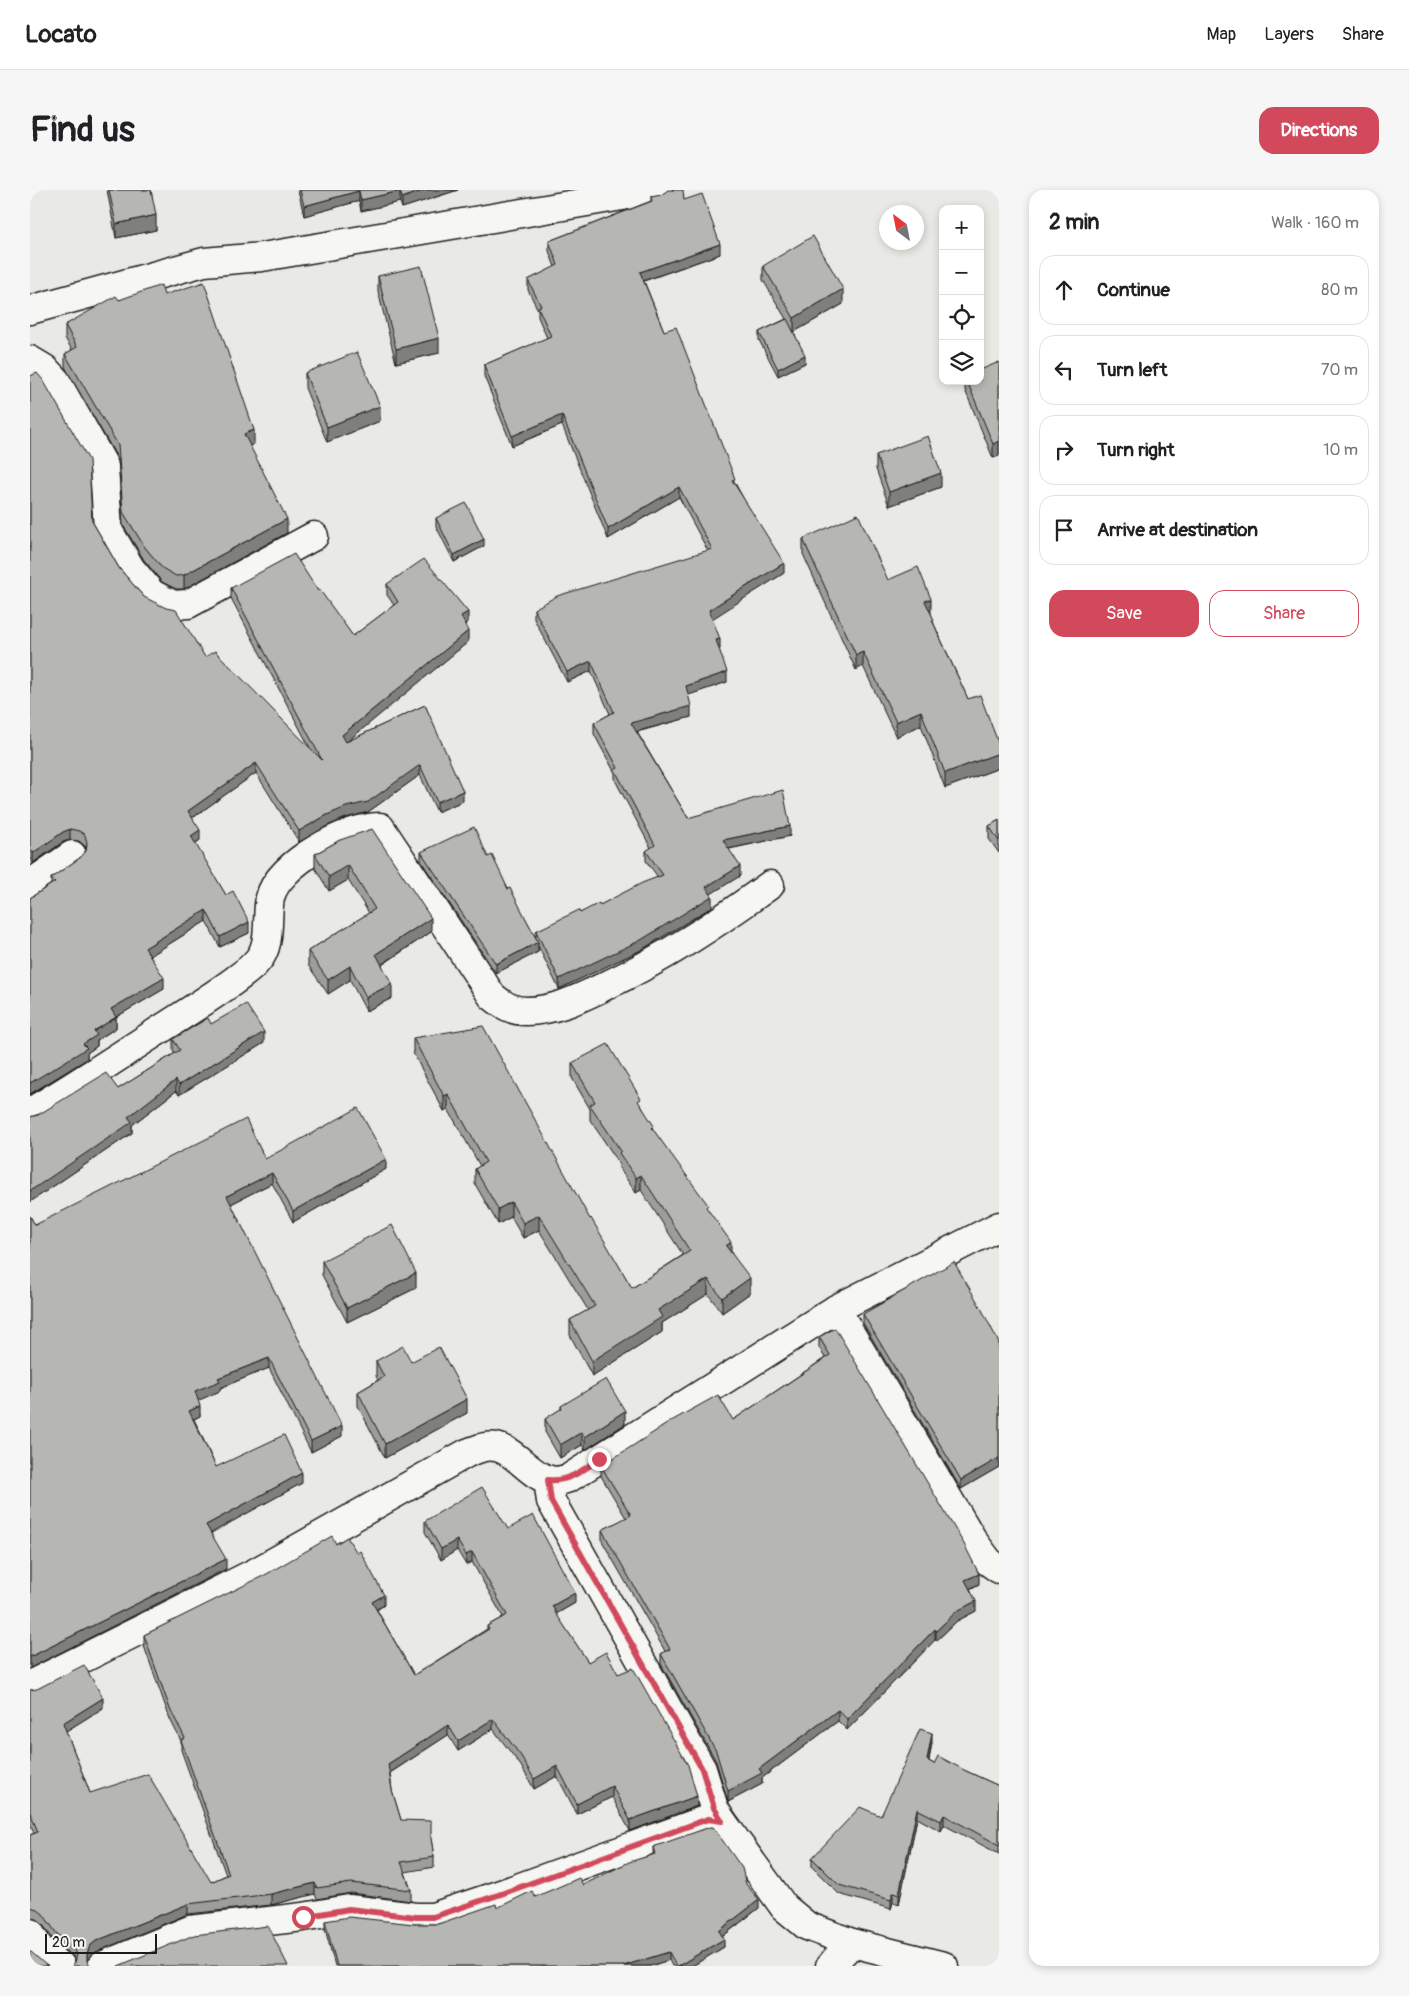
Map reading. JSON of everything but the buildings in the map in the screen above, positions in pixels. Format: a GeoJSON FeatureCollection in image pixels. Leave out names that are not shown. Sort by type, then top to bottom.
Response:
{"type":"FeatureCollection","features":[{"type":"Feature","properties":{"kind":"street"},"geometry":{"type":"LineString","coordinates":[[30,310],[204,262],[262,257],[583,196],[658,190]]}},
{"type":"Feature","properties":{"kind":"street"},"geometry":{"type":"LineString","coordinates":[[30,360],[45,369],[56,381],[104,466],[108,530],[131,569],[152,594],[172,605],[188,604],[314,536]]}},
{"type":"Feature","properties":{"kind":"street"},"geometry":{"type":"LineString","coordinates":[[30,1112],[209,999],[252,966],[260,959],[267,936],[270,896],[280,876],[326,844],[358,830],[380,827],[492,996],[503,1006],[526,1011],[568,1004],[636,971],[716,925],[770,885]]}},
{"type":"Feature","properties":{"kind":"street"},"geometry":{"type":"LineString","coordinates":[[30,884],[72,855]]}},
{"type":"Feature","properties":{"kind":"street"},"geometry":{"type":"LineString","coordinates":[[30,1685],[258,1571],[467,1453],[487,1446],[502,1449],[548,1480],[558,1481],[569,1478],[836,1309],[999,1226]]}},
{"type":"Feature","properties":{"kind":"street"},"geometry":{"type":"LineString","coordinates":[[836,1309],[974,1542],[989,1562],[999,1570]]}},
{"type":"Feature","properties":{"kind":"street"},"geometry":{"type":"LineString","coordinates":[[548,1480],[551,1501],[702,1769],[714,1808],[784,1906],[794,1917],[807,1926],[852,1943],[944,1966]]}},
{"type":"Feature","properties":{"kind":"street"},"geometry":{"type":"LineString","coordinates":[[102,1966],[190,1930],[303,1917],[349,1909],[416,1917],[433,1917],[701,1821],[708,1819],[722,1821]]}},
{"type":"Feature","properties":{"kind":"street"},"geometry":{"type":"LineString","coordinates":[[30,1933],[40,1951],[55,1965]]}},
{"type":"Feature","properties":{"kind":"street"},"geometry":{"type":"LineString","coordinates":[[830,1966],[852,1943]]}},
{"type":"Feature","properties":{"kind":"route"},"geometry":{"type":"LineString","coordinates":[[303,1917],[349,1909],[416,1917],[433,1917],[708,1819],[722,1821],[714,1808],[702,1769],[551,1501],[548,1480],[558,1481],[569,1478],[599,1459]]}}]}
